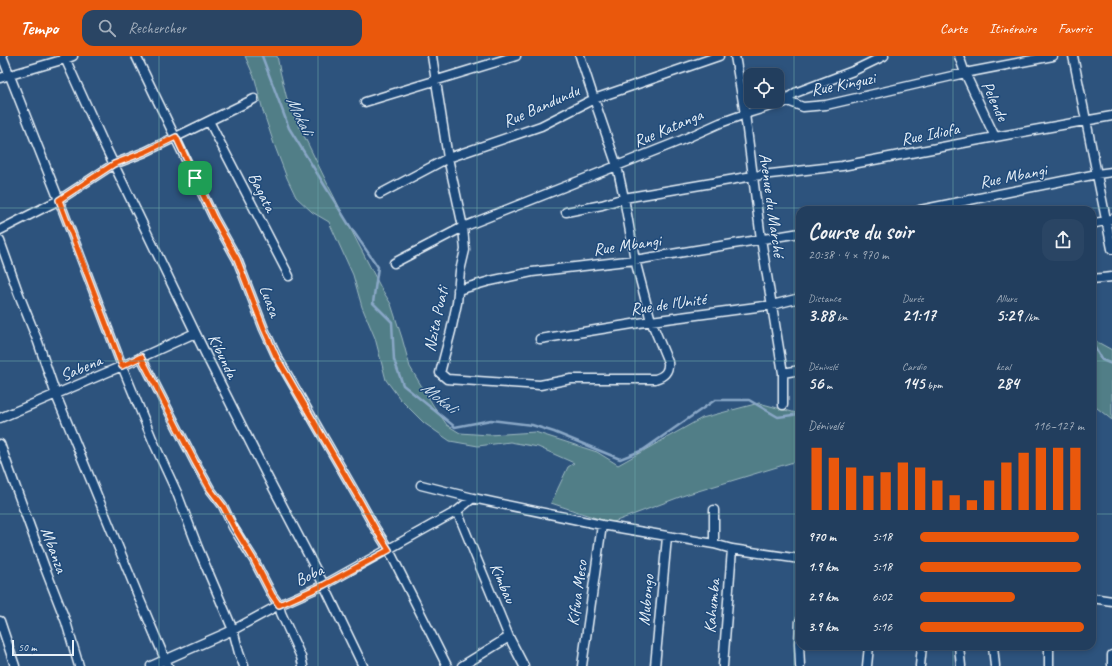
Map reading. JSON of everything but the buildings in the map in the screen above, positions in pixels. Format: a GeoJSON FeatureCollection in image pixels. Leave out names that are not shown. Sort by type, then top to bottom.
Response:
{"type":"FeatureCollection","features":[{"type":"Feature","properties":{"kind":"street"},"geometry":{"type":"LineString","coordinates":[[2,56],[122,366],[153,441],[177,493],[198,548],[233,630],[244,666]]}},
{"type":"Feature","properties":{"kind":"street","name":"Luasa"},"geometry":{"type":"LineString","coordinates":[[136,56],[214,218],[237,259],[276,356],[389,550],[447,666]]}},
{"type":"Feature","properties":{"kind":"street","name":"Nzita Puati"},"geometry":{"type":"LineString","coordinates":[[432,56],[448,158],[463,227],[465,250],[460,271],[451,331],[440,374],[447,379],[540,385],[571,380],[655,379],[666,373],[668,362],[651,321]]}},
{"type":"Feature","properties":{"kind":"street"},"geometry":{"type":"LineString","coordinates":[[364,102],[516,56]]}},
{"type":"Feature","properties":{"kind":"street"},"geometry":{"type":"LineString","coordinates":[[580,56],[617,166],[634,260],[651,321]]}},
{"type":"Feature","properties":{"kind":"street","name":"Rue Bandundu"},"geometry":{"type":"LineString","coordinates":[[380,194],[448,158],[541,126],[594,99],[719,56]]}},
{"type":"Feature","properties":{"kind":"street","name":"Avenue du Marché"},"geometry":{"type":"LineString","coordinates":[[735,56],[745,114],[761,239],[783,373],[783,405]]}},
{"type":"Feature","properties":{"kind":"street","name":"Rue Katanga"},"geometry":{"type":"LineString","coordinates":[[784,101],[795,93],[853,71],[884,56]]}},
{"type":"Feature","properties":{"kind":"street","name":"Pelende"},"geometry":{"type":"LineString","coordinates":[[959,56],[995,136]]}},
{"type":"Feature","properties":{"kind":"street","name":"Rue Kinguzi"},"geometry":{"type":"LineString","coordinates":[[784,102],[788,101],[803,107],[826,105],[965,72],[1054,56]]}},
{"type":"Feature","properties":{"kind":"street"},"geometry":{"type":"LineString","coordinates":[[1073,56],[1097,174],[1109,220],[1112,249]]}},
{"type":"Feature","properties":{"kind":"street"},"geometry":{"type":"LineString","coordinates":[[0,78],[67,57]]}},
{"type":"Feature","properties":{"kind":"street","name":"Kibunda"},"geometry":{"type":"LineString","coordinates":[[67,57],[114,164],[195,333],[324,585],[363,666]]}},
{"type":"Feature","properties":{"kind":"street"},"geometry":{"type":"LineString","coordinates":[[0,230],[59,200],[114,164],[145,152],[254,99]]}},
{"type":"Feature","properties":{"kind":"street","name":"Rue Katanga"},"geometry":{"type":"LineString","coordinates":[[394,263],[463,227],[682,140],[720,123],[766,108]]}},
{"type":"Feature","properties":{"kind":"street","name":"Rue Idiofa"},"geometry":{"type":"LineString","coordinates":[[566,212],[602,205],[624,198],[753,176],[842,166],[995,136],[1112,116]]}},
{"type":"Feature","properties":{"kind":"street","name":"Bagata"},"geometry":{"type":"LineString","coordinates":[[209,121],[289,276]]}},
{"type":"Feature","properties":{"kind":"street","name":"Rue Mbangi"},"geometry":{"type":"LineString","coordinates":[[940,206],[1112,172]]}},
{"type":"Feature","properties":{"kind":"street"},"geometry":{"type":"LineString","coordinates":[[1096,223],[1109,220]]}},
{"type":"Feature","properties":{"kind":"street","name":"Rue Mbangi"},"geometry":{"type":"LineString","coordinates":[[458,290],[532,272],[634,260],[796,234]]}},
{"type":"Feature","properties":{"kind":"street"},"geometry":{"type":"LineString","coordinates":[[0,241],[56,395],[167,663]]}},
{"type":"Feature","properties":{"kind":"street"},"geometry":{"type":"LineString","coordinates":[[1096,278],[1112,276]]}},
{"type":"Feature","properties":{"kind":"street","name":"Rue de l'Unité"},"geometry":{"type":"LineString","coordinates":[[540,339],[651,321],[772,305],[796,299]]}},
{"type":"Feature","properties":{"kind":"street","name":"Sabena"},"geometry":{"type":"LineString","coordinates":[[0,418],[56,395],[195,333]]}},
{"type":"Feature","properties":{"kind":"street"},"geometry":{"type":"LineString","coordinates":[[141,357],[210,489],[223,506],[279,605],[281,613],[301,657],[303,666]]}},
{"type":"Feature","properties":{"kind":"street"},"geometry":{"type":"LineString","coordinates":[[783,373],[796,371]]}},
{"type":"Feature","properties":{"kind":"street","name":"Mbanza"},"geometry":{"type":"LineString","coordinates":[[0,444],[66,622],[79,666]]}},
{"type":"Feature","properties":{"kind":"street"},"geometry":{"type":"LineString","coordinates":[[421,485],[472,498],[602,525],[714,544],[732,549],[796,558]]}},
{"type":"Feature","properties":{"kind":"street","name":"Boba"},"geometry":{"type":"LineString","coordinates":[[151,666],[167,663],[279,605],[324,585],[389,550],[456,511],[472,498]]}},
{"type":"Feature","properties":{"kind":"street"},"geometry":{"type":"LineString","coordinates":[[714,510],[714,544]]}},
{"type":"Feature","properties":{"kind":"street","name":"Kimbau"},"geometry":{"type":"LineString","coordinates":[[456,511],[509,637],[524,666]]}},
{"type":"Feature","properties":{"kind":"street","name":"Kifwa Meso"},"geometry":{"type":"LineString","coordinates":[[582,666],[602,525]]}},
{"type":"Feature","properties":{"kind":"street","name":"Mubongo"},"geometry":{"type":"LineString","coordinates":[[655,666],[667,537]]}},
{"type":"Feature","properties":{"kind":"street","name":"Kahumba"},"geometry":{"type":"LineString","coordinates":[[723,666],[732,549]]}},
{"type":"Feature","properties":{"kind":"street"},"geometry":{"type":"LineString","coordinates":[[1096,599],[1112,601]]}},
{"type":"Feature","properties":{"kind":"street"},"geometry":{"type":"LineString","coordinates":[[0,621],[15,666]]}},
{"type":"Feature","properties":{"kind":"street"},"geometry":{"type":"LineString","coordinates":[[462,666],[509,637]]}},
{"type":"Feature","properties":{"kind":"street"},"geometry":{"type":"LineString","coordinates":[[799,650],[800,666]]}},
{"type":"Feature","properties":{"kind":"street"},"geometry":{"type":"LineString","coordinates":[[868,666],[869,650]]}},
{"type":"Feature","properties":{"kind":"street"},"geometry":{"type":"LineString","coordinates":[[920,666],[922,650]]}},
{"type":"Feature","properties":{"kind":"street"},"geometry":{"type":"LineString","coordinates":[[959,650],[961,666]]}},
{"type":"Feature","properties":{"kind":"street"},"geometry":{"type":"LineString","coordinates":[[993,650],[995,666]]}},
{"type":"Feature","properties":{"kind":"street"},"geometry":{"type":"LineString","coordinates":[[1049,650],[1049,666]]}},
{"type":"Feature","properties":{"kind":"street"},"geometry":{"type":"LineString","coordinates":[[1112,656],[1112,665]]}},
{"type":"Feature","properties":{"kind":"green space"},"geometry":{"type":"Polygon","coordinates":[[[245,56],[277,56],[288,103],[328,185],[381,288],[391,304],[410,367],[447,425],[460,433],[489,435],[535,432],[597,452],[618,465],[702,418],[759,403],[796,413],[796,461],[685,495],[611,523],[551,503],[568,467],[574,463],[538,447],[510,442],[478,446],[450,441],[424,423],[400,399],[386,380],[375,338],[362,307],[353,275],[329,222],[312,212],[296,197],[274,144],[263,111],[255,79],[245,56]]]}},
{"type":"Feature","properties":{"kind":"green space"},"geometry":{"type":"Polygon","coordinates":[[[1096,341],[1112,350],[1112,420],[1096,407],[1096,341]]]}},
{"type":"Feature","properties":{"kind":"waterway","name":"Mokali"},"geometry":{"type":"LineString","coordinates":[[262,56],[289,128],[351,228],[378,267],[373,303],[392,322],[394,360],[403,385],[455,427],[491,420],[532,425],[554,432],[620,459],[643,450],[715,400],[749,400],[778,417],[796,415]]}},
{"type":"Feature","properties":{"kind":"waterway","name":"Mokali"},"geometry":{"type":"LineString","coordinates":[[1096,350],[1102,360],[1112,364]]}},
{"type":"Feature","properties":{"kind":"route"},"geometry":{"type":"LineString","coordinates":[[176,137],[195,178],[214,218],[237,259],[276,356],[389,550],[324,585],[279,605],[223,506],[210,489],[141,357],[122,366],[59,200],[114,164],[145,152],[176,137]]}}]}
